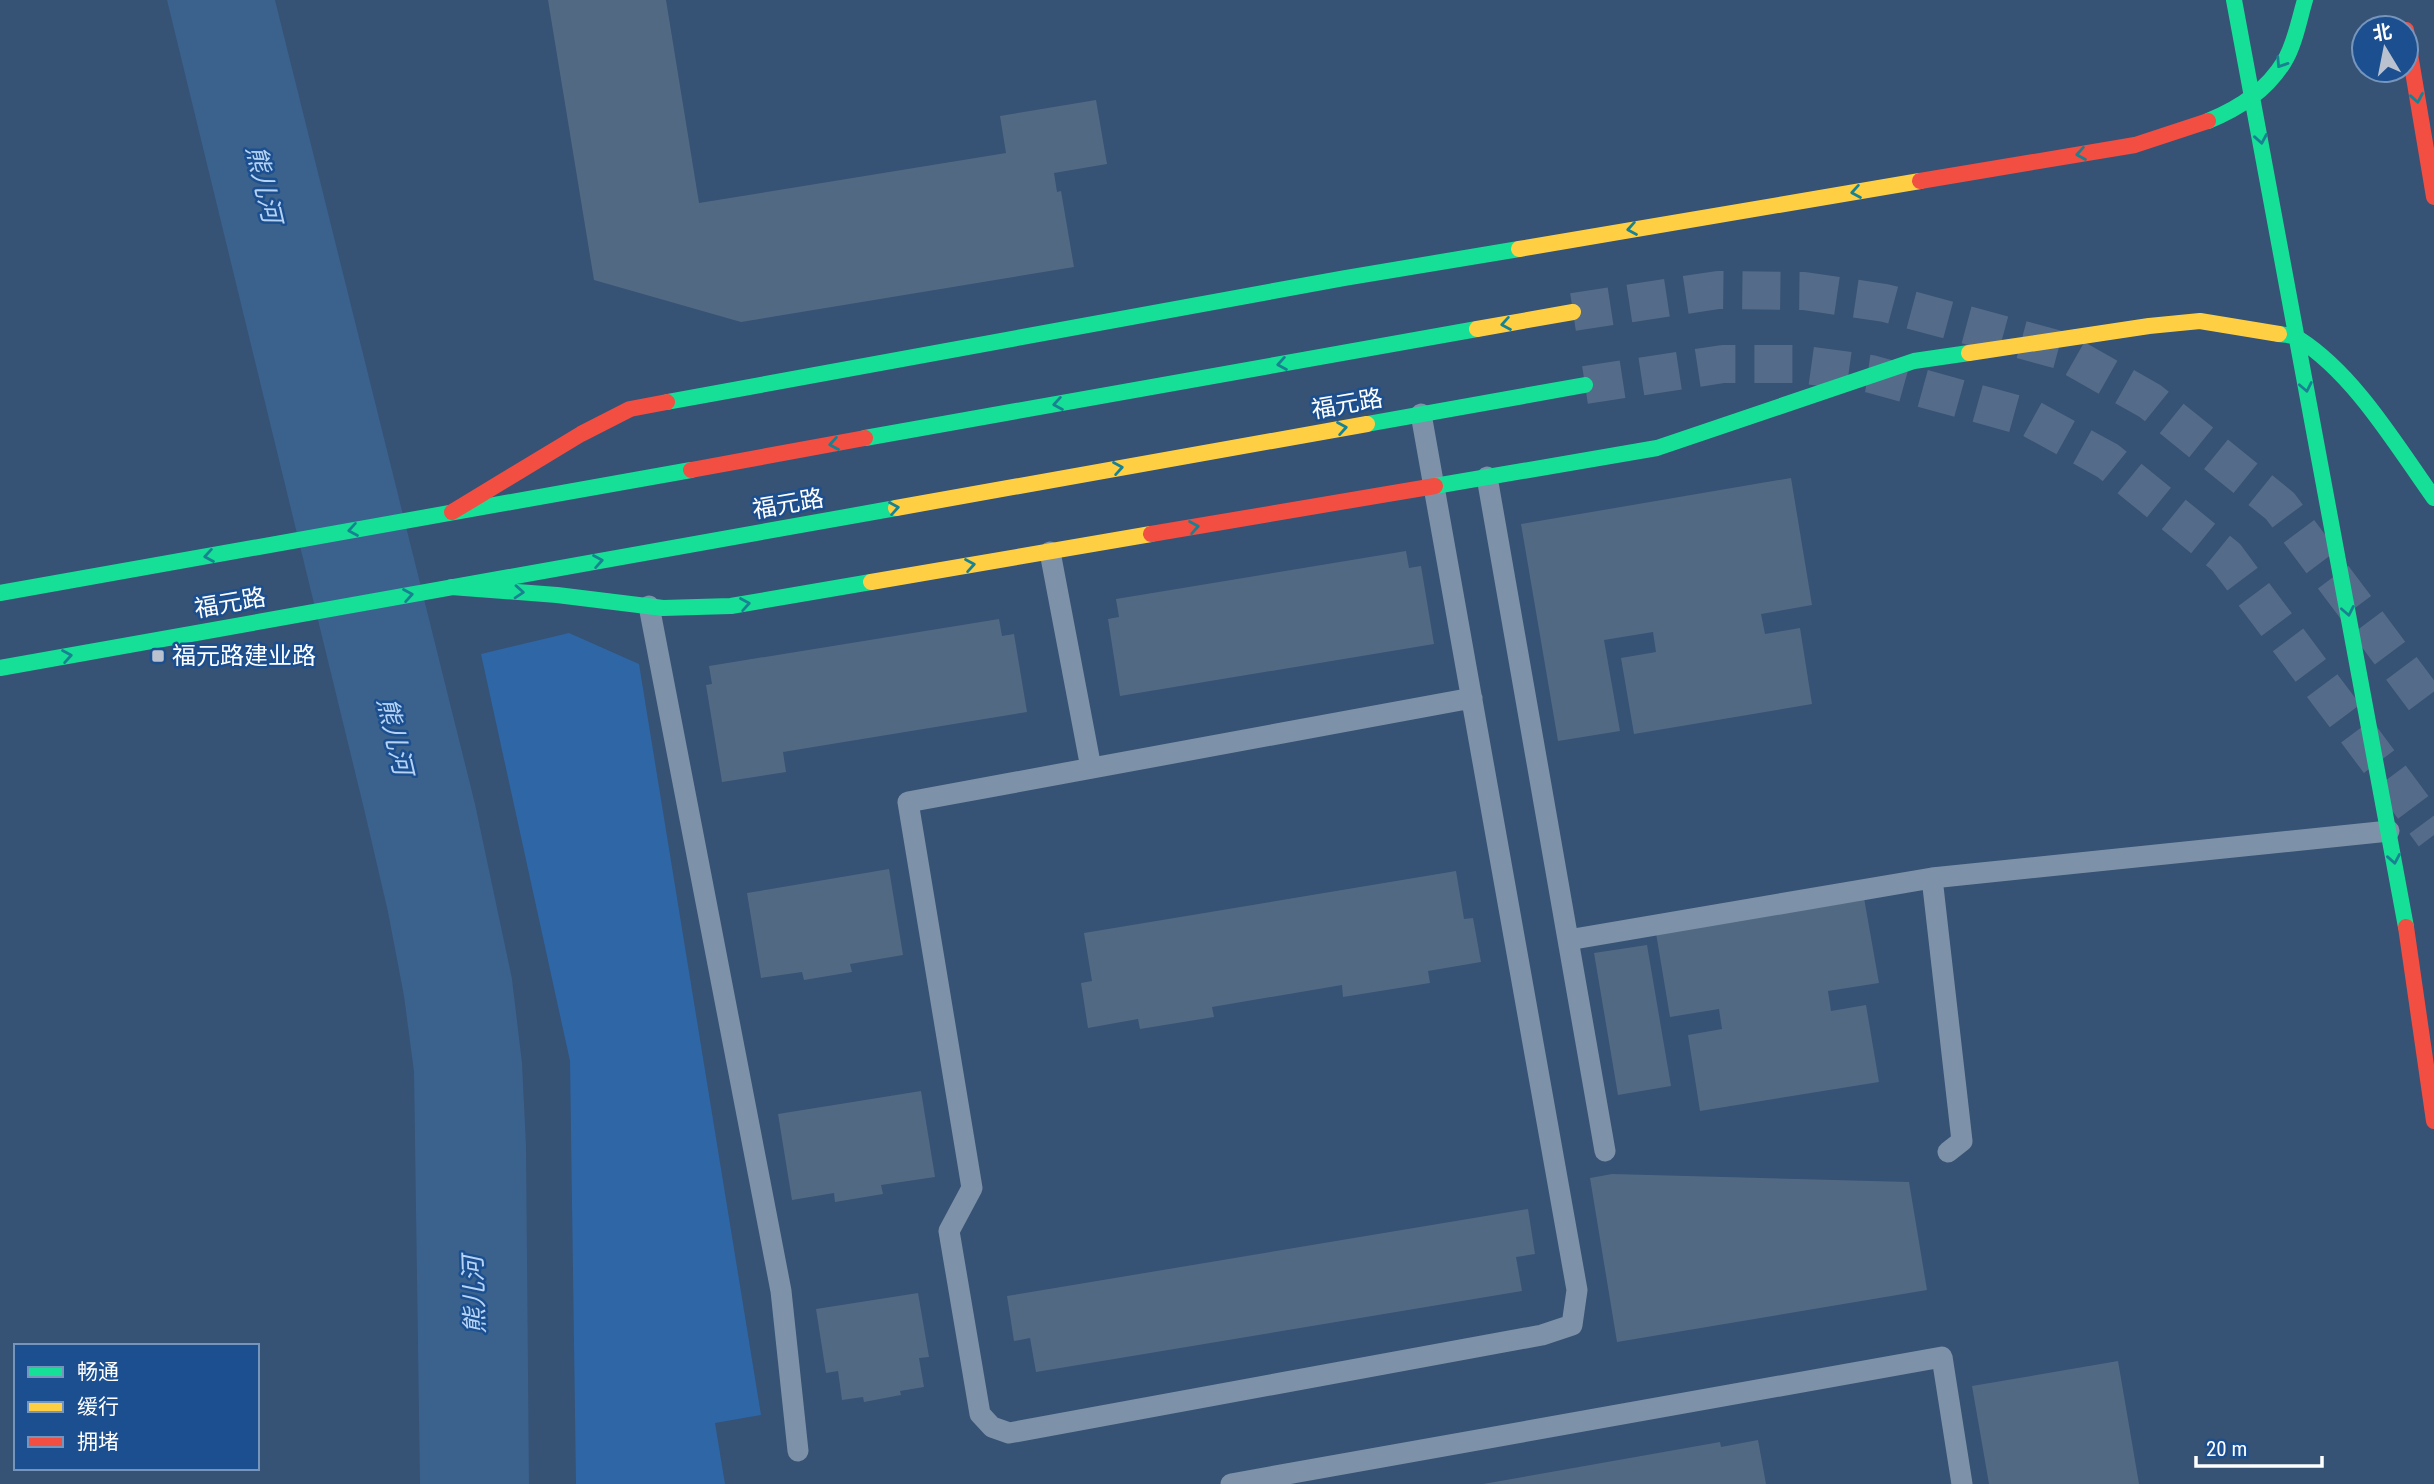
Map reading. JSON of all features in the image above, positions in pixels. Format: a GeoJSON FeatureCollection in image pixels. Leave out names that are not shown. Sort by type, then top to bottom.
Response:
{"type":"FeatureCollection","features":[{"type":"Feature","properties":{"kind":"main road"},"geometry":{"type":"LineString","coordinates":[[2234,0],[2407,931],[2434,1121]]}},
{"type":"Feature","properties":{"kind":"main road"},"geometry":{"type":"LineString","coordinates":[[452,512],[582,434],[630,409],[1345,278],[2135,145],[2199,126],[2253,98],[2284,61],[2305,0]]}},
{"type":"Feature","properties":{"kind":"main road"},"geometry":{"type":"LineString","coordinates":[[2415,84],[2434,197]]}},
{"type":"Feature","properties":{"kind":"main road","name":"福元路"},"geometry":{"type":"LineString","coordinates":[[0,593],[1573,312]]}},
{"type":"Feature","properties":{"kind":"main road"},"geometry":{"type":"LineString","coordinates":[[443,589],[557,595],[649,606],[732,606],[1657,448],[1914,361],[2149,326],[2200,321],[2297,337],[2338,370],[2376,417],[2434,498]]}},
{"type":"Feature","properties":{"kind":"main road","name":"福元路"},"geometry":{"type":"LineString","coordinates":[[0,668],[1585,384]]}},
{"type":"Feature","properties":{"kind":"lane"},"geometry":{"type":"LineString","coordinates":[[1421,414],[1472,698],[1577,1290],[1572,1325],[1542,1335],[1009,1433],[992,1427],[980,1414],[949,1231],[972,1188],[908,802],[1472,698]]}},
{"type":"Feature","properties":{"kind":"lane"},"geometry":{"type":"LineString","coordinates":[[1487,477],[1605,1151]]}},
{"type":"Feature","properties":{"kind":"lane"},"geometry":{"type":"LineString","coordinates":[[1050,552],[1091,768]]}},
{"type":"Feature","properties":{"kind":"lane"},"geometry":{"type":"LineString","coordinates":[[649,606],[781,1291],[798,1451]]}},
{"type":"Feature","properties":{"kind":"lane"},"geometry":{"type":"LineString","coordinates":[[1568,940],[1932,878],[2389,831]]}},
{"type":"Feature","properties":{"kind":"lane"},"geometry":{"type":"LineString","coordinates":[[1932,878],[1962,1141],[1948,1152]]}},
{"type":"Feature","properties":{"kind":"lane"},"geometry":{"type":"LineString","coordinates":[[1231,1484],[1942,1357],[1962,1484]]}},
{"type":"Feature","properties":{"kind":"shaded area"},"geometry":{"type":"Polygon","coordinates":[[[569,633],[639,664],[761,1415],[715,1423],[725,1484],[576,1484],[570,1061],[481,654],[569,633]]]}},
{"type":"Feature","properties":{"kind":"water","name":"熊儿河"},"geometry":{"type":"Polygon","coordinates":[[[167,0],[275,0],[475,804],[512,979],[522,1063],[526,1145],[529,1484],[420,1484],[414,1072],[404,996],[365,813],[167,0]]]}},
{"type":"Feature","properties":{"kind":"building"},"geometry":{"type":"Polygon","coordinates":[[[548,0],[666,0],[699,203],[1006,153],[1000,116],[1096,100],[1107,164],[1054,173],[1057,192],[1061,191],[1074,267],[741,322],[594,280],[548,0]]]}},
{"type":"Feature","properties":{"kind":"building"},"geometry":{"type":"Polygon","coordinates":[[[1791,478],[1812,605],[1761,614],[1765,634],[1800,628],[1812,704],[1634,734],[1621,658],[1656,652],[1653,632],[1604,640],[1620,731],[1558,741],[1521,524],[1791,478]]]}},
{"type":"Feature","properties":{"kind":"building"},"geometry":{"type":"Polygon","coordinates":[[[1406,551],[1409,568],[1421,566],[1434,644],[1120,696],[1108,619],[1119,617],[1116,599],[1406,551]]]}},
{"type":"Feature","properties":{"kind":"building"},"geometry":{"type":"Polygon","coordinates":[[[999,619],[1002,636],[1014,634],[1027,712],[783,752],[786,772],[722,782],[706,685],[712,684],[709,666],[999,619]]]}},
{"type":"Feature","properties":{"kind":"building"},"geometry":{"type":"Polygon","coordinates":[[[889,869],[903,955],[850,964],[852,972],[804,980],[802,972],[761,978],[747,893],[889,869]]]}},
{"type":"Feature","properties":{"kind":"building"},"geometry":{"type":"Polygon","coordinates":[[[1456,871],[1464,919],[1473,918],[1481,962],[1428,971],[1430,983],[1343,997],[1342,985],[1212,1007],[1214,1017],[1140,1029],[1138,1019],[1088,1028],[1081,983],[1092,981],[1084,933],[1456,871]]]}},
{"type":"Feature","properties":{"kind":"building"},"geometry":{"type":"Polygon","coordinates":[[[1864,898],[1879,983],[1828,991],[1831,1011],[1866,1005],[1879,1082],[1700,1111],[1688,1035],[1722,1029],[1719,1009],[1670,1017],[1656,933],[1864,898]]]}},
{"type":"Feature","properties":{"kind":"building"},"geometry":{"type":"Polygon","coordinates":[[[1647,945],[1671,1086],[1618,1095],[1594,953],[1647,945]]]}},
{"type":"Feature","properties":{"kind":"building"},"geometry":{"type":"Polygon","coordinates":[[[921,1091],[935,1177],[881,1185],[883,1194],[835,1202],[834,1193],[792,1200],[778,1114],[921,1091]]]}},
{"type":"Feature","properties":{"kind":"building"},"geometry":{"type":"Polygon","coordinates":[[[1612,1174],[1909,1182],[1927,1290],[1617,1342],[1590,1178],[1612,1174]]]}},
{"type":"Feature","properties":{"kind":"building"},"geometry":{"type":"Polygon","coordinates":[[[1528,1209],[1535,1254],[1516,1257],[1522,1291],[1036,1372],[1030,1338],[1014,1341],[1007,1296],[1528,1209]]]}},
{"type":"Feature","properties":{"kind":"building"},"geometry":{"type":"Polygon","coordinates":[[[918,1293],[929,1357],[919,1358],[924,1387],[900,1391],[901,1395],[864,1402],[863,1397],[842,1400],[838,1371],[826,1373],[816,1309],[918,1293]]]}},
{"type":"Feature","properties":{"kind":"building"},"geometry":{"type":"Polygon","coordinates":[[[2118,1361],[2139,1484],[1989,1484],[1972,1386],[2118,1361]]]}},
{"type":"Feature","properties":{"kind":"building"},"geometry":{"type":"Polygon","coordinates":[[[1758,1440],[1766,1484],[1483,1484],[1720,1442],[1721,1447],[1758,1440]]]}},
{"type":"Feature","properties":{"kind":"tunnel"},"geometry":{"type":"LineString","coordinates":[[1573,312],[1718,290],[1804,291],[1885,303],[2060,350],[2150,401],[2280,506],[2434,712]]}},
{"type":"Feature","properties":{"kind":"tunnel"},"geometry":{"type":"LineString","coordinates":[[1585,385],[1723,364],[1799,364],[1871,374],[2030,418],[2108,461],[2226,557],[2434,835]]}},
{"type":"Feature","properties":{"kind":"traffic: fast"},"geometry":{"type":"LineString","coordinates":[[2234,0],[2406,927]]}},
{"type":"Feature","properties":{"kind":"traffic: fast"},"geometry":{"type":"LineString","coordinates":[[2208,121],[2251,98],[2277,72],[2291,48],[2305,0]]}},
{"type":"Feature","properties":{"kind":"traffic: fast"},"geometry":{"type":"LineString","coordinates":[[667,402],[1345,278],[1519,249]]}},
{"type":"Feature","properties":{"kind":"traffic: fast"},"geometry":{"type":"LineString","coordinates":[[865,438],[1477,329]]}},
{"type":"Feature","properties":{"kind":"traffic: fast"},"geometry":{"type":"LineString","coordinates":[[2279,334],[2297,338],[2319,354],[2356,391],[2434,498]]}},
{"type":"Feature","properties":{"kind":"traffic: fast"},"geometry":{"type":"LineString","coordinates":[[1435,486],[1657,448],[1914,361],[1969,353]]}},
{"type":"Feature","properties":{"kind":"traffic: fast"},"geometry":{"type":"LineString","coordinates":[[1367,424],[1585,385]]}},
{"type":"Feature","properties":{"kind":"traffic: fast"},"geometry":{"type":"LineString","coordinates":[[0,593],[691,470]]}},
{"type":"Feature","properties":{"kind":"traffic: fast"},"geometry":{"type":"LineString","coordinates":[[0,668],[896,508]]}},
{"type":"Feature","properties":{"kind":"traffic: fast"},"geometry":{"type":"LineString","coordinates":[[451,587],[557,595],[663,608],[731,606],[871,582]]}},
{"type":"Feature","properties":{"kind":"traffic: slow"},"geometry":{"type":"LineString","coordinates":[[1519,249],[1920,181]]}},
{"type":"Feature","properties":{"kind":"traffic: slow"},"geometry":{"type":"LineString","coordinates":[[1477,329],[1573,312]]}},
{"type":"Feature","properties":{"kind":"traffic: slow"},"geometry":{"type":"LineString","coordinates":[[1969,353],[2200,321],[2279,334]]}},
{"type":"Feature","properties":{"kind":"traffic: slow"},"geometry":{"type":"LineString","coordinates":[[896,508],[1367,424]]}},
{"type":"Feature","properties":{"kind":"traffic: slow"},"geometry":{"type":"LineString","coordinates":[[871,582],[1151,534]]}},
{"type":"Feature","properties":{"kind":"traffic: jam"},"geometry":{"type":"LineString","coordinates":[[2415,84],[2434,197]]}},
{"type":"Feature","properties":{"kind":"traffic: jam"},"geometry":{"type":"LineString","coordinates":[[1920,181],[2135,145],[2208,121]]}},
{"type":"Feature","properties":{"kind":"traffic: jam"},"geometry":{"type":"LineString","coordinates":[[452,512],[581,434],[630,409],[667,402]]}},
{"type":"Feature","properties":{"kind":"traffic: jam"},"geometry":{"type":"LineString","coordinates":[[691,470],[865,438]]}},
{"type":"Feature","properties":{"kind":"traffic: jam"},"geometry":{"type":"LineString","coordinates":[[1151,534],[1435,486]]}},
{"type":"Feature","properties":{"kind":"traffic: jam"},"geometry":{"type":"LineString","coordinates":[[2406,927],[2434,1121]]}},
{"type":"Feature","properties":{"kind":"place","name":"福元路建业路"},"geometry":{"type":"Point","coordinates":[158,656]}}]}
